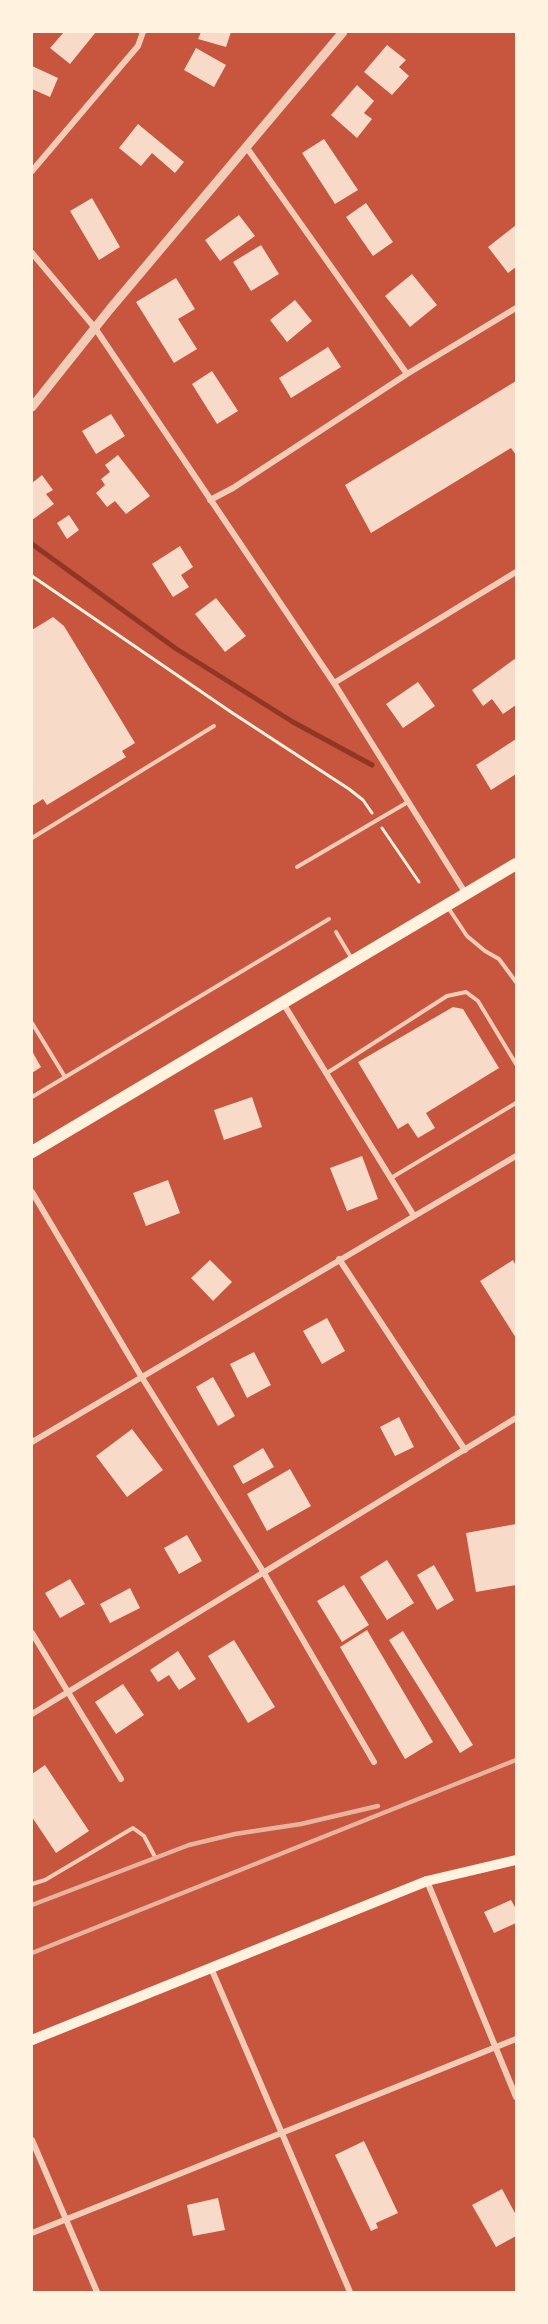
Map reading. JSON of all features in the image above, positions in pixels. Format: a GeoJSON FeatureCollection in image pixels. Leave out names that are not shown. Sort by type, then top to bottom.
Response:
{"type":"FeatureCollection","features":[{"type":"Feature","properties":{"kind":"main road"},"geometry":{"type":"LineString","coordinates":[[32,1152],[516,864]]}},
{"type":"Feature","properties":{"kind":"main road"},"geometry":{"type":"LineString","coordinates":[[32,2040],[427,1881],[516,1860]]}},
{"type":"Feature","properties":{"kind":"street"},"geometry":{"type":"LineString","coordinates":[[32,171],[138,46],[143,32]]}},
{"type":"Feature","properties":{"kind":"street"},"geometry":{"type":"LineString","coordinates":[[32,407],[95,328],[343,32]]}},
{"type":"Feature","properties":{"kind":"street"},"geometry":{"type":"LineString","coordinates":[[247,148],[406,374]]}},
{"type":"Feature","properties":{"kind":"street"},"geometry":{"type":"LineString","coordinates":[[32,253],[95,328],[334,683],[466,894]]}},
{"type":"Feature","properties":{"kind":"street"},"geometry":{"type":"LineString","coordinates":[[210,500],[233,488],[406,374],[516,308]]}},
{"type":"Feature","properties":{"kind":"street"},"geometry":{"type":"LineString","coordinates":[[334,683],[516,572]]}},
{"type":"Feature","properties":{"kind":"street"},"geometry":{"type":"LineString","coordinates":[[283,1003],[414,1216]]}},
{"type":"Feature","properties":{"kind":"street"},"geometry":{"type":"LineString","coordinates":[[32,1442],[516,1156]]}},
{"type":"Feature","properties":{"kind":"street"},"geometry":{"type":"LineString","coordinates":[[32,1192],[141,1376],[264,1573],[374,1762]]}},
{"type":"Feature","properties":{"kind":"street"},"geometry":{"type":"LineString","coordinates":[[339,1259],[465,1450]]}},
{"type":"Feature","properties":{"kind":"street"},"geometry":{"type":"LineString","coordinates":[[32,1714],[516,1418]]}},
{"type":"Feature","properties":{"kind":"street"},"geometry":{"type":"LineString","coordinates":[[32,1634],[121,1779]]}},
{"type":"Feature","properties":{"kind":"street"},"geometry":{"type":"LineString","coordinates":[[427,1881],[516,2097]]}},
{"type":"Feature","properties":{"kind":"street"},"geometry":{"type":"LineString","coordinates":[[211,1968],[350,2292]]}},
{"type":"Feature","properties":{"kind":"street"},"geometry":{"type":"LineString","coordinates":[[32,2233],[516,2039]]}},
{"type":"Feature","properties":{"kind":"street"},"geometry":{"type":"LineString","coordinates":[[32,2140],[97,2292]]}},
{"type":"Feature","properties":{"kind":"lane"},"geometry":{"type":"LineString","coordinates":[[32,838],[214,726]]}},
{"type":"Feature","properties":{"kind":"lane"},"geometry":{"type":"LineString","coordinates":[[297,867],[408,802]]}},
{"type":"Feature","properties":{"kind":"lane"},"geometry":{"type":"LineString","coordinates":[[447,905],[467,936],[499,959],[516,982]]}},
{"type":"Feature","properties":{"kind":"lane"},"geometry":{"type":"LineString","coordinates":[[32,1097],[328,919]]}},
{"type":"Feature","properties":{"kind":"lane"},"geometry":{"type":"LineString","coordinates":[[336,932],[353,961]]}},
{"type":"Feature","properties":{"kind":"lane"},"geometry":{"type":"LineString","coordinates":[[326,1074],[447,996],[466,992],[478,1000],[516,1064]]}},
{"type":"Feature","properties":{"kind":"lane"},"geometry":{"type":"LineString","coordinates":[[32,1023],[65,1077]]}},
{"type":"Feature","properties":{"kind":"lane"},"geometry":{"type":"LineString","coordinates":[[390,1178],[516,1103]]}},
{"type":"Feature","properties":{"kind":"lane"},"geometry":{"type":"LineString","coordinates":[[32,1884],[45,1880],[133,1828],[144,1836],[155,1857]]}},
{"type":"Feature","properties":{"kind":"path"},"geometry":{"type":"LineString","coordinates":[[32,576],[222,706],[350,789],[363,800],[419,882]]}},
{"type":"Feature","properties":{"kind":"building"},"geometry":{"type":"Polygon","coordinates":[[[64,32],[96,32],[70,64],[50,48],[64,32]]]}},
{"type":"Feature","properties":{"kind":"building"},"geometry":{"type":"Polygon","coordinates":[[[201,32],[231,32],[226,47],[198,39],[201,32]]]}},
{"type":"Feature","properties":{"kind":"building"},"geometry":{"type":"Polygon","coordinates":[[[387,45],[406,60],[399,67],[409,76],[392,95],[364,72],[387,45]]]}},
{"type":"Feature","properties":{"kind":"building"},"geometry":{"type":"Polygon","coordinates":[[[196,48],[226,65],[214,87],[184,70],[196,48]]]}},
{"type":"Feature","properties":{"kind":"building"},"geometry":{"type":"Polygon","coordinates":[[[32,66],[58,78],[50,97],[32,89],[32,66]]]}},
{"type":"Feature","properties":{"kind":"building"},"geometry":{"type":"Polygon","coordinates":[[[357,85],[374,101],[364,113],[372,119],[357,138],[331,115],[357,85]]]}},
{"type":"Feature","properties":{"kind":"building"},"geometry":{"type":"Polygon","coordinates":[[[138,124],[184,162],[175,173],[152,153],[141,166],[119,148],[138,124]]]}},
{"type":"Feature","properties":{"kind":"building"},"geometry":{"type":"Polygon","coordinates":[[[324,139],[358,190],[335,204],[302,153],[324,139]]]}},
{"type":"Feature","properties":{"kind":"building"},"geometry":{"type":"Polygon","coordinates":[[[92,198],[120,247],[99,260],[70,211],[92,198]]]}},
{"type":"Feature","properties":{"kind":"building"},"geometry":{"type":"Polygon","coordinates":[[[366,203],[393,242],[373,256],[346,217],[366,203]]]}},
{"type":"Feature","properties":{"kind":"building"},"geometry":{"type":"Polygon","coordinates":[[[239,215],[255,236],[220,261],[205,240],[239,215]]]}},
{"type":"Feature","properties":{"kind":"building"},"geometry":{"type":"Polygon","coordinates":[[[516,225],[516,267],[508,273],[488,247],[516,225]]]}},
{"type":"Feature","properties":{"kind":"building"},"geometry":{"type":"Polygon","coordinates":[[[261,245],[279,274],[251,291],[233,262],[261,245]]]}},
{"type":"Feature","properties":{"kind":"building"},"geometry":{"type":"Polygon","coordinates":[[[412,274],[437,305],[410,327],[385,296],[412,274]]]}},
{"type":"Feature","properties":{"kind":"building"},"geometry":{"type":"Polygon","coordinates":[[[176,278],[195,309],[178,319],[197,349],[174,363],[136,302],[176,278]]]}},
{"type":"Feature","properties":{"kind":"building"},"geometry":{"type":"Polygon","coordinates":[[[295,300],[312,321],[287,342],[270,320],[295,300]]]}},
{"type":"Feature","properties":{"kind":"building"},"geometry":{"type":"Polygon","coordinates":[[[328,347],[341,367],[291,398],[279,378],[328,347]]]}},
{"type":"Feature","properties":{"kind":"building"},"geometry":{"type":"Polygon","coordinates":[[[212,371],[238,411],[217,424],[192,384],[212,371]]]}},
{"type":"Feature","properties":{"kind":"building"},"geometry":{"type":"Polygon","coordinates":[[[516,381],[516,455],[511,448],[371,533],[345,485],[516,381]]]}},
{"type":"Feature","properties":{"kind":"building"},"geometry":{"type":"Polygon","coordinates":[[[111,414],[125,436],[96,454],[82,431],[111,414]]]}},
{"type":"Feature","properties":{"kind":"building"},"geometry":{"type":"Polygon","coordinates":[[[118,455],[150,496],[126,514],[115,501],[107,507],[96,493],[105,485],[101,479],[110,472],[105,465],[118,455]]]}},
{"type":"Feature","properties":{"kind":"building"},"geometry":{"type":"Polygon","coordinates":[[[42,475],[53,490],[46,494],[54,504],[32,520],[32,483],[42,475]]]}},
{"type":"Feature","properties":{"kind":"building"},"geometry":{"type":"Polygon","coordinates":[[[69,515],[79,530],[67,539],[57,523],[69,515]]]}},
{"type":"Feature","properties":{"kind":"building"},"geometry":{"type":"Polygon","coordinates":[[[180,546],[193,567],[181,575],[189,587],[173,597],[152,564],[180,546]]]}},
{"type":"Feature","properties":{"kind":"building"},"geometry":{"type":"Polygon","coordinates":[[[216,598],[246,636],[225,652],[195,614],[216,598]]]}},
{"type":"Feature","properties":{"kind":"building"},"geometry":{"type":"Polygon","coordinates":[[[53,617],[64,626],[135,743],[122,751],[126,757],[47,805],[43,799],[32,806],[32,630],[53,617]]]}},
{"type":"Feature","properties":{"kind":"building"},"geometry":{"type":"Polygon","coordinates":[[[516,658],[516,705],[503,714],[492,699],[483,706],[472,690],[516,658]]]}},
{"type":"Feature","properties":{"kind":"building"},"geometry":{"type":"Polygon","coordinates":[[[418,682],[435,706],[403,728],[386,704],[418,682]]]}},
{"type":"Feature","properties":{"kind":"building"},"geometry":{"type":"Polygon","coordinates":[[[516,739],[516,774],[491,790],[476,765],[516,739]]]}},
{"type":"Feature","properties":{"kind":"building"},"geometry":{"type":"Polygon","coordinates":[[[453,1007],[463,1009],[499,1068],[426,1113],[435,1128],[418,1138],[408,1123],[398,1129],[358,1062],[453,1007]]]}},
{"type":"Feature","properties":{"kind":"building"},"geometry":{"type":"Polygon","coordinates":[[[32,1051],[41,1067],[32,1073],[32,1051]]]}},
{"type":"Feature","properties":{"kind":"building"},"geometry":{"type":"Polygon","coordinates":[[[252,1097],[262,1127],[224,1140],[214,1110],[252,1097]]]}},
{"type":"Feature","properties":{"kind":"building"},"geometry":{"type":"Polygon","coordinates":[[[362,1156],[378,1199],[347,1211],[330,1168],[362,1156]]]}},
{"type":"Feature","properties":{"kind":"building"},"geometry":{"type":"Polygon","coordinates":[[[168,1180],[180,1213],[146,1226],[133,1193],[168,1180]]]}},
{"type":"Feature","properties":{"kind":"building"},"geometry":{"type":"Polygon","coordinates":[[[210,1260],[232,1282],[213,1301],[191,1278],[210,1260]]]}},
{"type":"Feature","properties":{"kind":"building"},"geometry":{"type":"Polygon","coordinates":[[[513,1260],[516,1266],[516,1338],[480,1281],[513,1260]]]}},
{"type":"Feature","properties":{"kind":"building"},"geometry":{"type":"Polygon","coordinates":[[[327,1318],[345,1351],[322,1364],[303,1331],[327,1318]]]}},
{"type":"Feature","properties":{"kind":"building"},"geometry":{"type":"Polygon","coordinates":[[[254,1352],[271,1385],[247,1398],[230,1364],[254,1352]]]}},
{"type":"Feature","properties":{"kind":"building"},"geometry":{"type":"Polygon","coordinates":[[[213,1377],[235,1416],[218,1426],[196,1387],[213,1377]]]}},
{"type":"Feature","properties":{"kind":"building"},"geometry":{"type":"Polygon","coordinates":[[[399,1417],[414,1447],[395,1456],[380,1427],[399,1417]]]}},
{"type":"Feature","properties":{"kind":"building"},"geometry":{"type":"Polygon","coordinates":[[[132,1429],[163,1470],[127,1497],[96,1456],[132,1429]]]}},
{"type":"Feature","properties":{"kind":"building"},"geometry":{"type":"Polygon","coordinates":[[[263,1448],[274,1467],[243,1484],[233,1466],[263,1448]]]}},
{"type":"Feature","properties":{"kind":"building"},"geometry":{"type":"Polygon","coordinates":[[[290,1469],[311,1506],[267,1531],[247,1494],[290,1469]]]}},
{"type":"Feature","properties":{"kind":"building"},"geometry":{"type":"Polygon","coordinates":[[[516,1524],[516,1585],[476,1592],[466,1533],[516,1524]]]}},
{"type":"Feature","properties":{"kind":"building"},"geometry":{"type":"Polygon","coordinates":[[[187,1535],[202,1561],[179,1574],[164,1548],[187,1535]]]}},
{"type":"Feature","properties":{"kind":"building"},"geometry":{"type":"Polygon","coordinates":[[[387,1560],[414,1603],[387,1620],[360,1577],[387,1560]]]}},
{"type":"Feature","properties":{"kind":"building"},"geometry":{"type":"Polygon","coordinates":[[[434,1565],[454,1600],[437,1610],[417,1575],[434,1565]]]}},
{"type":"Feature","properties":{"kind":"building"},"geometry":{"type":"Polygon","coordinates":[[[70,1579],[85,1604],[60,1618],[45,1593],[70,1579]]]}},
{"type":"Feature","properties":{"kind":"building"},"geometry":{"type":"Polygon","coordinates":[[[344,1585],[369,1625],[342,1642],[317,1601],[344,1585]]]}},
{"type":"Feature","properties":{"kind":"building"},"geometry":{"type":"Polygon","coordinates":[[[130,1588],[140,1608],[110,1623],[100,1604],[130,1588]]]}},
{"type":"Feature","properties":{"kind":"building"},"geometry":{"type":"Polygon","coordinates":[[[367,1630],[433,1742],[405,1759],[340,1647],[367,1630]]]}},
{"type":"Feature","properties":{"kind":"building"},"geometry":{"type":"Polygon","coordinates":[[[403,1631],[473,1745],[460,1753],[389,1640],[403,1631]]]}},
{"type":"Feature","properties":{"kind":"building"},"geometry":{"type":"Polygon","coordinates":[[[234,1640],[275,1707],[248,1723],[208,1656],[234,1640]]]}},
{"type":"Feature","properties":{"kind":"building"},"geometry":{"type":"Polygon","coordinates":[[[178,1651],[196,1679],[179,1690],[169,1675],[158,1682],[150,1670],[178,1651]]]}},
{"type":"Feature","properties":{"kind":"building"},"geometry":{"type":"Polygon","coordinates":[[[123,1684],[144,1715],[116,1734],[95,1702],[123,1684]]]}},
{"type":"Feature","properties":{"kind":"building"},"geometry":{"type":"Polygon","coordinates":[[[45,1765],[89,1831],[56,1853],[32,1817],[32,1774],[45,1765]]]}},
{"type":"Feature","properties":{"kind":"building"},"geometry":{"type":"Polygon","coordinates":[[[511,1900],[516,1907],[516,1923],[494,1933],[484,1912],[511,1900]]]}},
{"type":"Feature","properties":{"kind":"building"},"geometry":{"type":"Polygon","coordinates":[[[364,2141],[398,2213],[376,2223],[378,2228],[371,2231],[335,2155],[364,2141]]]}},
{"type":"Feature","properties":{"kind":"building"},"geometry":{"type":"Polygon","coordinates":[[[502,2189],[516,2215],[516,2236],[496,2247],[472,2205],[502,2189]]]}},
{"type":"Feature","properties":{"kind":"building"},"geometry":{"type":"Polygon","coordinates":[[[218,2198],[225,2230],[193,2236],[187,2205],[218,2198]]]}},
{"type":"Feature","properties":{"kind":"waterway"},"geometry":{"type":"LineString","coordinates":[[32,544],[175,648],[293,722],[372,765]]}},
{"type":"Feature","properties":{"kind":"railway"},"geometry":{"type":"LineString","coordinates":[[32,1953],[516,1760]]}},
{"type":"Feature","properties":{"kind":"railway"},"geometry":{"type":"LineString","coordinates":[[32,1905],[189,1845],[235,1834],[301,1824],[378,1806]]}}]}
